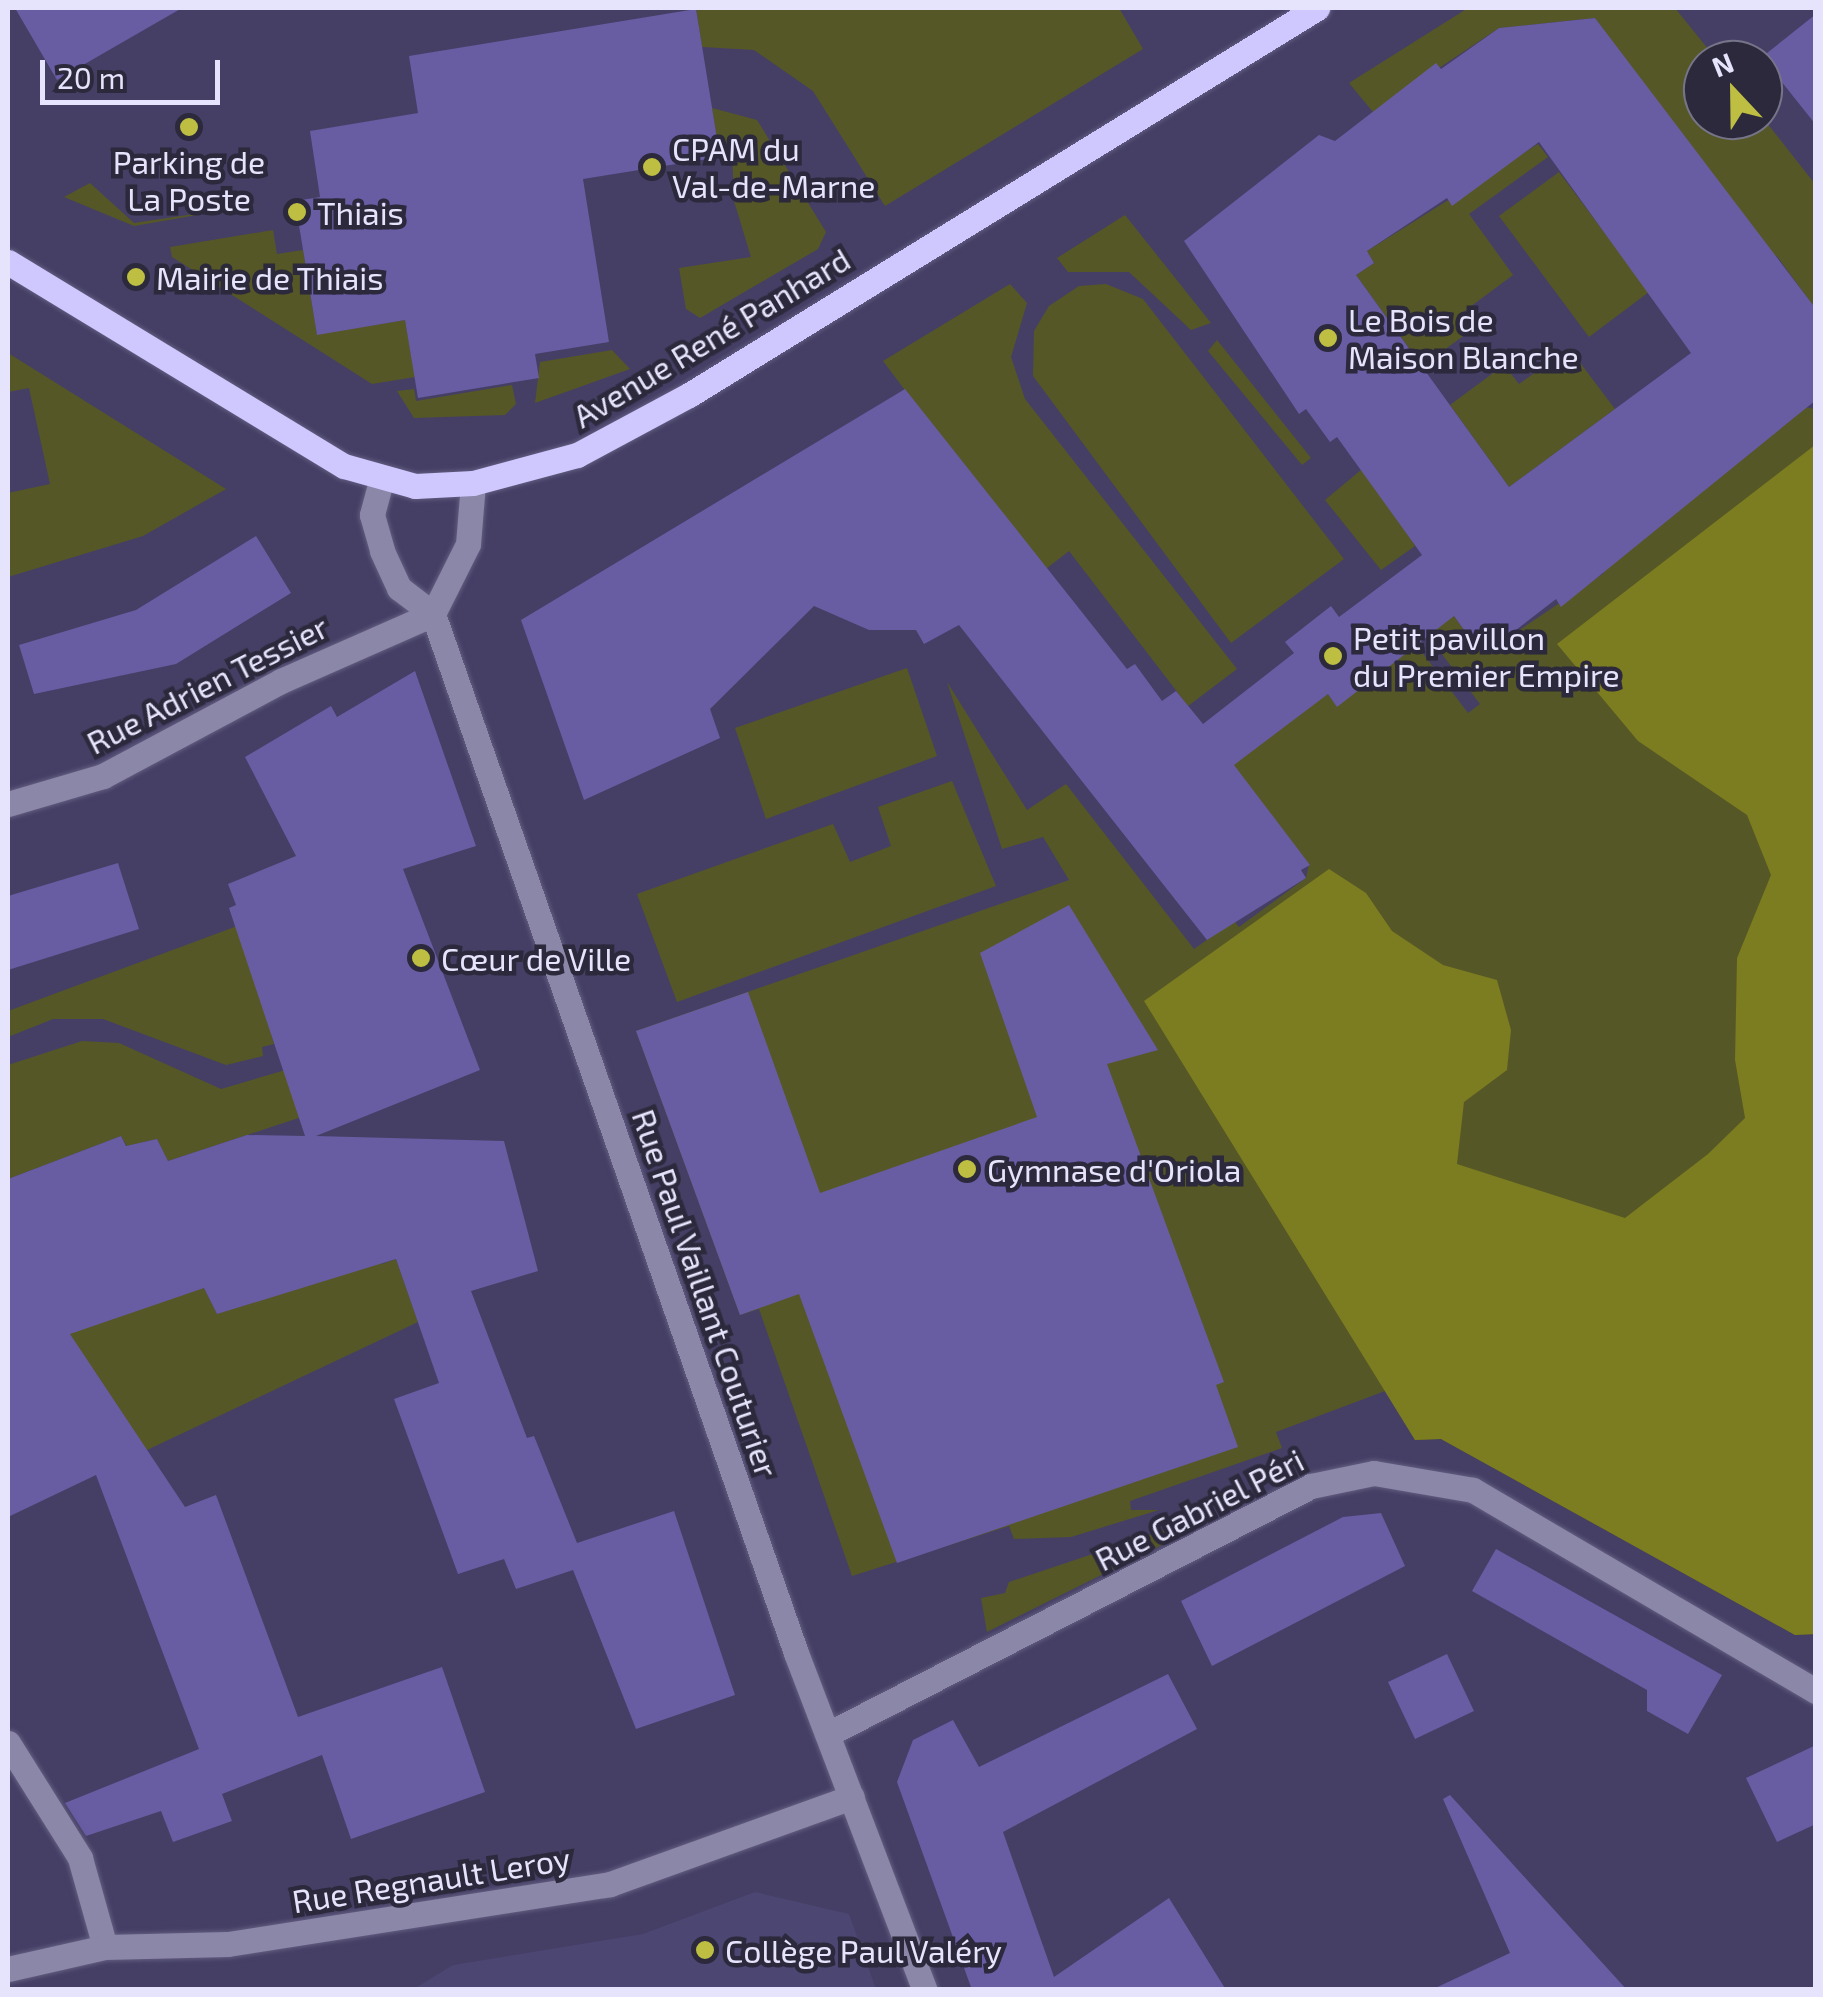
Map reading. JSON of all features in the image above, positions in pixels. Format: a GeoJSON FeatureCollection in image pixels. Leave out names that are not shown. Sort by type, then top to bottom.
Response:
{"type":"FeatureCollection","features":[{"type":"Feature","properties":{"kind":"main road","name":"Avenue René Panhard"},"geometry":{"type":"LineString","coordinates":[[8,262],[300,442],[381,480],[472,483],[578,455],[689,394],[1317,8]]}},
{"type":"Feature","properties":{"kind":"street","name":"Rue Paul Vaillant Couturier"},"geometry":{"type":"LineString","coordinates":[[381,480],[372,515],[382,551],[399,588],[432,614],[828,1734],[925,1990]]}},
{"type":"Feature","properties":{"kind":"street"},"geometry":{"type":"LineString","coordinates":[[432,614],[468,544],[472,483]]}},
{"type":"Feature","properties":{"kind":"street","name":"Rue Adrien Tessier"},"geometry":{"type":"LineString","coordinates":[[8,804],[103,776],[282,680],[432,614]]}},
{"type":"Feature","properties":{"kind":"street","name":"Rue Gabriel Péri"},"geometry":{"type":"LineString","coordinates":[[828,1734],[1310,1486],[1374,1473],[1473,1490],[1812,1684]]}},
{"type":"Feature","properties":{"kind":"street"},"geometry":{"type":"LineString","coordinates":[[8,1744],[80,1858],[104,1947]]}},
{"type":"Feature","properties":{"kind":"street","name":"Rue Regnault Leroy"},"geometry":{"type":"LineString","coordinates":[[8,1969],[104,1947],[228,1944],[610,1884],[852,1797]]}},
{"type":"Feature","properties":{"kind":"shaded area"},"geometry":{"type":"Polygon","coordinates":[[[696,8],[1119,8],[1143,49],[885,206],[813,91],[754,50],[702,47],[696,8]]]}},
{"type":"Feature","properties":{"kind":"shaded area"},"geometry":{"type":"Polygon","coordinates":[[[1468,8],[1675,8],[1701,40],[1683,40],[1683,140],[1595,18],[1499,28],[1373,112],[1349,83],[1468,8]]]}},
{"type":"Feature","properties":{"kind":"shaded area"},"geometry":{"type":"Polygon","coordinates":[[[712,108],[757,120],[826,232],[818,249],[700,318],[686,309],[679,268],[751,257],[734,201],[732,150],[719,152],[712,108]]]}},
{"type":"Feature","properties":{"kind":"shaded area"},"geometry":{"type":"Polygon","coordinates":[[[1683,140],[1780,140],[1815,184],[1815,325],[1809,300],[1777,256],[1770,260],[1683,140]]]}},
{"type":"Feature","properties":{"kind":"shaded area"},"geometry":{"type":"Polygon","coordinates":[[[1538,144],[1548,157],[1469,214],[1513,275],[1462,313],[1473,329],[1422,366],[1356,275],[1374,263],[1367,251],[1538,144]]]}},
{"type":"Feature","properties":{"kind":"shaded area"},"geometry":{"type":"Polygon","coordinates":[[[1559,172],[1649,292],[1589,337],[1499,216],[1559,172]]]}},
{"type":"Feature","properties":{"kind":"shaded area"},"geometry":{"type":"Polygon","coordinates":[[[90,183],[134,223],[261,204],[134,226],[64,197],[90,183]]]}},
{"type":"Feature","properties":{"kind":"shaded area"},"geometry":{"type":"Polygon","coordinates":[[[1125,215],[1211,323],[1191,330],[1129,272],[1068,272],[1057,258],[1125,215]]]}},
{"type":"Feature","properties":{"kind":"shaded area"},"geometry":{"type":"Polygon","coordinates":[[[273,230],[277,254],[303,250],[317,334],[405,320],[415,377],[372,384],[172,257],[170,247],[273,230]]]}},
{"type":"Feature","properties":{"kind":"shaded area"},"geometry":{"type":"Polygon","coordinates":[[[1010,284],[1027,303],[1011,357],[1025,399],[1237,669],[1188,706],[1069,551],[1042,572],[883,361],[1010,284]]]}},
{"type":"Feature","properties":{"kind":"shaded area"},"geometry":{"type":"Polygon","coordinates":[[[1106,284],[1143,299],[1344,559],[1231,643],[1033,376],[1034,331],[1049,306],[1079,286],[1106,284]]]}},
{"type":"Feature","properties":{"kind":"shaded area"},"geometry":{"type":"Polygon","coordinates":[[[1217,340],[1311,458],[1302,465],[1208,351],[1217,340]]]}},
{"type":"Feature","properties":{"kind":"shaded area"},"geometry":{"type":"Polygon","coordinates":[[[1569,348],[1615,409],[1509,487],[1450,405],[1504,365],[1519,384],[1569,348]]]}},
{"type":"Feature","properties":{"kind":"shaded area"},"geometry":{"type":"Polygon","coordinates":[[[612,350],[630,369],[535,403],[540,362],[612,350]]]}},
{"type":"Feature","properties":{"kind":"shaded area"},"geometry":{"type":"Polygon","coordinates":[[[8,353],[226,489],[143,536],[8,577],[8,493],[50,484],[29,388],[8,392],[8,353]]]}},
{"type":"Feature","properties":{"kind":"shaded area"},"geometry":{"type":"Polygon","coordinates":[[[512,385],[516,404],[505,415],[414,418],[397,391],[414,389],[416,401],[512,385]]]}},
{"type":"Feature","properties":{"kind":"shaded area"},"geometry":{"type":"Polygon","coordinates":[[[1805,407],[1815,409],[1815,1634],[1795,1635],[1441,1439],[1415,1440],[1385,1391],[1276,1432],[1282,1448],[1130,1501],[1131,1510],[1159,1510],[1071,1537],[1014,1539],[1009,1526],[852,1576],[759,1309],[740,1315],[636,1031],[1069,880],[1043,837],[1002,849],[947,682],[1027,810],[1066,784],[1194,949],[1234,921],[1239,927],[1306,878],[1309,864],[1230,762],[1328,694],[1337,706],[1396,618],[1468,713],[1480,704],[1393,590],[1449,609],[1476,647],[1490,650],[1604,573],[1599,565],[1805,407]]]}},
{"type":"Feature","properties":{"kind":"shaded area"},"geometry":{"type":"Polygon","coordinates":[[[1815,445],[1816,1634],[1795,1635],[1441,1439],[1415,1440],[1144,1001],[1329,869],[1366,893],[1392,931],[1443,965],[1497,980],[1511,1030],[1507,1070],[1464,1102],[1457,1164],[1625,1218],[1708,1154],[1745,1118],[1735,1060],[1737,958],[1771,875],[1747,815],[1638,741],[1557,644],[1815,445]]]}},
{"type":"Feature","properties":{"kind":"shaded area"},"geometry":{"type":"Polygon","coordinates":[[[1367,465],[1415,546],[1381,570],[1325,500],[1367,465]]]}},
{"type":"Feature","properties":{"kind":"shaded area"},"geometry":{"type":"Polygon","coordinates":[[[907,668],[937,756],[766,819],[735,728],[907,668]]]}},
{"type":"Feature","properties":{"kind":"shaded area"},"geometry":{"type":"Polygon","coordinates":[[[952,781],[996,886],[677,1002],[637,894],[833,824],[850,862],[891,846],[878,807],[952,781]]]}},
{"type":"Feature","properties":{"kind":"shaded area"},"geometry":{"type":"Polygon","coordinates":[[[240,925],[274,1044],[262,1047],[263,1056],[226,1065],[103,1019],[53,1019],[8,1037],[8,1011],[240,925]]]}},
{"type":"Feature","properties":{"kind":"shaded area"},"geometry":{"type":"Polygon","coordinates":[[[82,1041],[119,1043],[221,1089],[333,1056],[350,1101],[168,1161],[157,1139],[127,1146],[121,1136],[8,1179],[8,1065],[82,1041]]]}},
{"type":"Feature","properties":{"kind":"shaded area"},"geometry":{"type":"Polygon","coordinates":[[[376,1246],[382,1264],[396,1259],[418,1322],[147,1450],[42,1316],[204,1288],[217,1314],[376,1246]]]}},
{"type":"Feature","properties":{"kind":"shaded area"},"geometry":{"type":"Polygon","coordinates":[[[1179,1525],[1186,1533],[987,1632],[981,1598],[1005,1593],[1009,1582],[1179,1525]]]}},
{"type":"Feature","properties":{"kind":"shaded area","name":"Collège Paul Valéry"},"geometry":{"type":"Polygon","coordinates":[[[755,1892],[849,1914],[876,1989],[412,1990],[453,1965],[643,1934],[755,1892]]]}},
{"type":"Feature","properties":{"kind":"building"},"geometry":{"type":"Polygon","coordinates":[[[15,8],[182,8],[57,80],[15,8]]]}},
{"type":"Feature","properties":{"kind":"building"},"geometry":{"type":"Polygon","coordinates":[[[696,9],[720,157],[583,179],[609,342],[535,354],[539,378],[418,398],[405,320],[317,335],[295,201],[320,197],[310,131],[418,113],[409,56],[696,9]]]}},
{"type":"Feature","properties":{"kind":"building"},"geometry":{"type":"Polygon","coordinates":[[[1816,14],[1816,125],[1783,83],[1783,40],[1816,14]]]}},
{"type":"Feature","properties":{"kind":"building"},"geometry":{"type":"Polygon","coordinates":[[[1595,18],[1683,134],[1683,140],[1688,140],[1816,309],[1816,400],[1561,607],[1556,599],[1490,650],[1477,648],[1454,616],[1337,707],[1328,694],[1234,765],[1310,865],[1301,870],[1306,878],[1207,940],[959,625],[924,644],[916,630],[869,630],[814,606],[710,709],[720,738],[584,800],[521,620],[905,389],[1127,669],[1135,664],[1162,701],[1176,691],[1203,724],[1294,653],[1285,642],[1331,606],[1339,617],[1422,555],[1337,437],[1330,442],[1306,409],[1299,414],[1184,241],[1319,135],[1335,141],[1436,63],[1441,69],[1499,28],[1595,18]],[[1539,142],[1452,206],[1447,198],[1367,251],[1374,263],[1356,275],[1509,487],[1691,353],[1539,142]]]}},
{"type":"Feature","properties":{"kind":"building"},"geometry":{"type":"Polygon","coordinates":[[[256,536],[291,593],[176,664],[34,694],[19,645],[136,610],[256,536]]]}},
{"type":"Feature","properties":{"kind":"building"},"geometry":{"type":"Polygon","coordinates":[[[415,671],[476,846],[403,869],[480,1070],[316,1136],[504,1141],[538,1271],[471,1291],[527,1438],[534,1436],[577,1543],[674,1511],[735,1695],[636,1729],[573,1570],[516,1589],[504,1559],[458,1574],[394,1399],[439,1383],[396,1259],[217,1314],[204,1288],[70,1334],[185,1507],[216,1495],[298,1717],[442,1667],[485,1792],[351,1839],[322,1755],[222,1794],[232,1821],[173,1842],[161,1811],[86,1836],[65,1803],[199,1749],[96,1475],[8,1517],[8,1179],[121,1136],[126,1146],[157,1139],[168,1161],[247,1135],[305,1136],[229,908],[236,905],[228,884],[296,856],[245,757],[331,706],[337,717],[415,671]]]}},
{"type":"Feature","properties":{"kind":"building"},"geometry":{"type":"Polygon","coordinates":[[[118,863],[139,929],[8,970],[8,896],[118,863]]]}},
{"type":"Feature","properties":{"kind":"building","name":"Gymnase d'Oriola"},"geometry":{"type":"Polygon","coordinates":[[[1069,905],[1158,1050],[1107,1064],[1224,1382],[1216,1385],[1238,1447],[897,1563],[799,1294],[740,1315],[636,1031],[748,992],[820,1193],[1037,1117],[980,953],[1069,905]]]}},
{"type":"Feature","properties":{"kind":"building"},"geometry":{"type":"Polygon","coordinates":[[[1381,1513],[1405,1566],[1212,1666],[1181,1601],[1343,1517],[1381,1513]]]}},
{"type":"Feature","properties":{"kind":"building"},"geometry":{"type":"Polygon","coordinates":[[[1496,1549],[1722,1675],[1688,1734],[1647,1711],[1647,1690],[1472,1591],[1496,1549]]]}},
{"type":"Feature","properties":{"kind":"building"},"geometry":{"type":"Polygon","coordinates":[[[1447,1654],[1474,1711],[1415,1739],[1388,1682],[1447,1654]]]}},
{"type":"Feature","properties":{"kind":"building"},"geometry":{"type":"Polygon","coordinates":[[[1168,1674],[1197,1729],[1003,1832],[1054,1977],[1169,1898],[1226,1990],[972,1990],[897,1782],[913,1740],[953,1720],[979,1767],[1168,1674]]]}},
{"type":"Feature","properties":{"kind":"building"},"geometry":{"type":"Polygon","coordinates":[[[1816,1745],[1816,1824],[1777,1842],[1746,1778],[1816,1745]]]}},
{"type":"Feature","properties":{"kind":"building"},"geometry":{"type":"Polygon","coordinates":[[[1450,1795],[1627,1990],[1431,1990],[1510,1953],[1443,1799],[1450,1795]]]}},
{"type":"Feature","properties":{"kind":"place","name":"Parking de La Poste"},"geometry":{"type":"Point","coordinates":[189,127]}},
{"type":"Feature","properties":{"kind":"place","name":"CPAM du Val-de-Marne"},"geometry":{"type":"Point","coordinates":[652,167]}},
{"type":"Feature","properties":{"kind":"place","name":"Thiais"},"geometry":{"type":"Point","coordinates":[297,212]}},
{"type":"Feature","properties":{"kind":"place","name":"Mairie de Thiais"},"geometry":{"type":"Point","coordinates":[136,277]}},
{"type":"Feature","properties":{"kind":"place","name":"Le Bois de Maison Blanche"},"geometry":{"type":"Point","coordinates":[1328,338]}},
{"type":"Feature","properties":{"kind":"place","name":"Petit pavillon du Premier Empire"},"geometry":{"type":"Point","coordinates":[1333,656]}},
{"type":"Feature","properties":{"kind":"place","name":"Cœur de Ville"},"geometry":{"type":"Point","coordinates":[421,958]}},
{"type":"Feature","properties":{"kind":"place","name":"Gymnase d'Oriola"},"geometry":{"type":"Point","coordinates":[967,1169]}},
{"type":"Feature","properties":{"kind":"place","name":"Collège Paul Valéry"},"geometry":{"type":"Point","coordinates":[705,1950]}}]}
